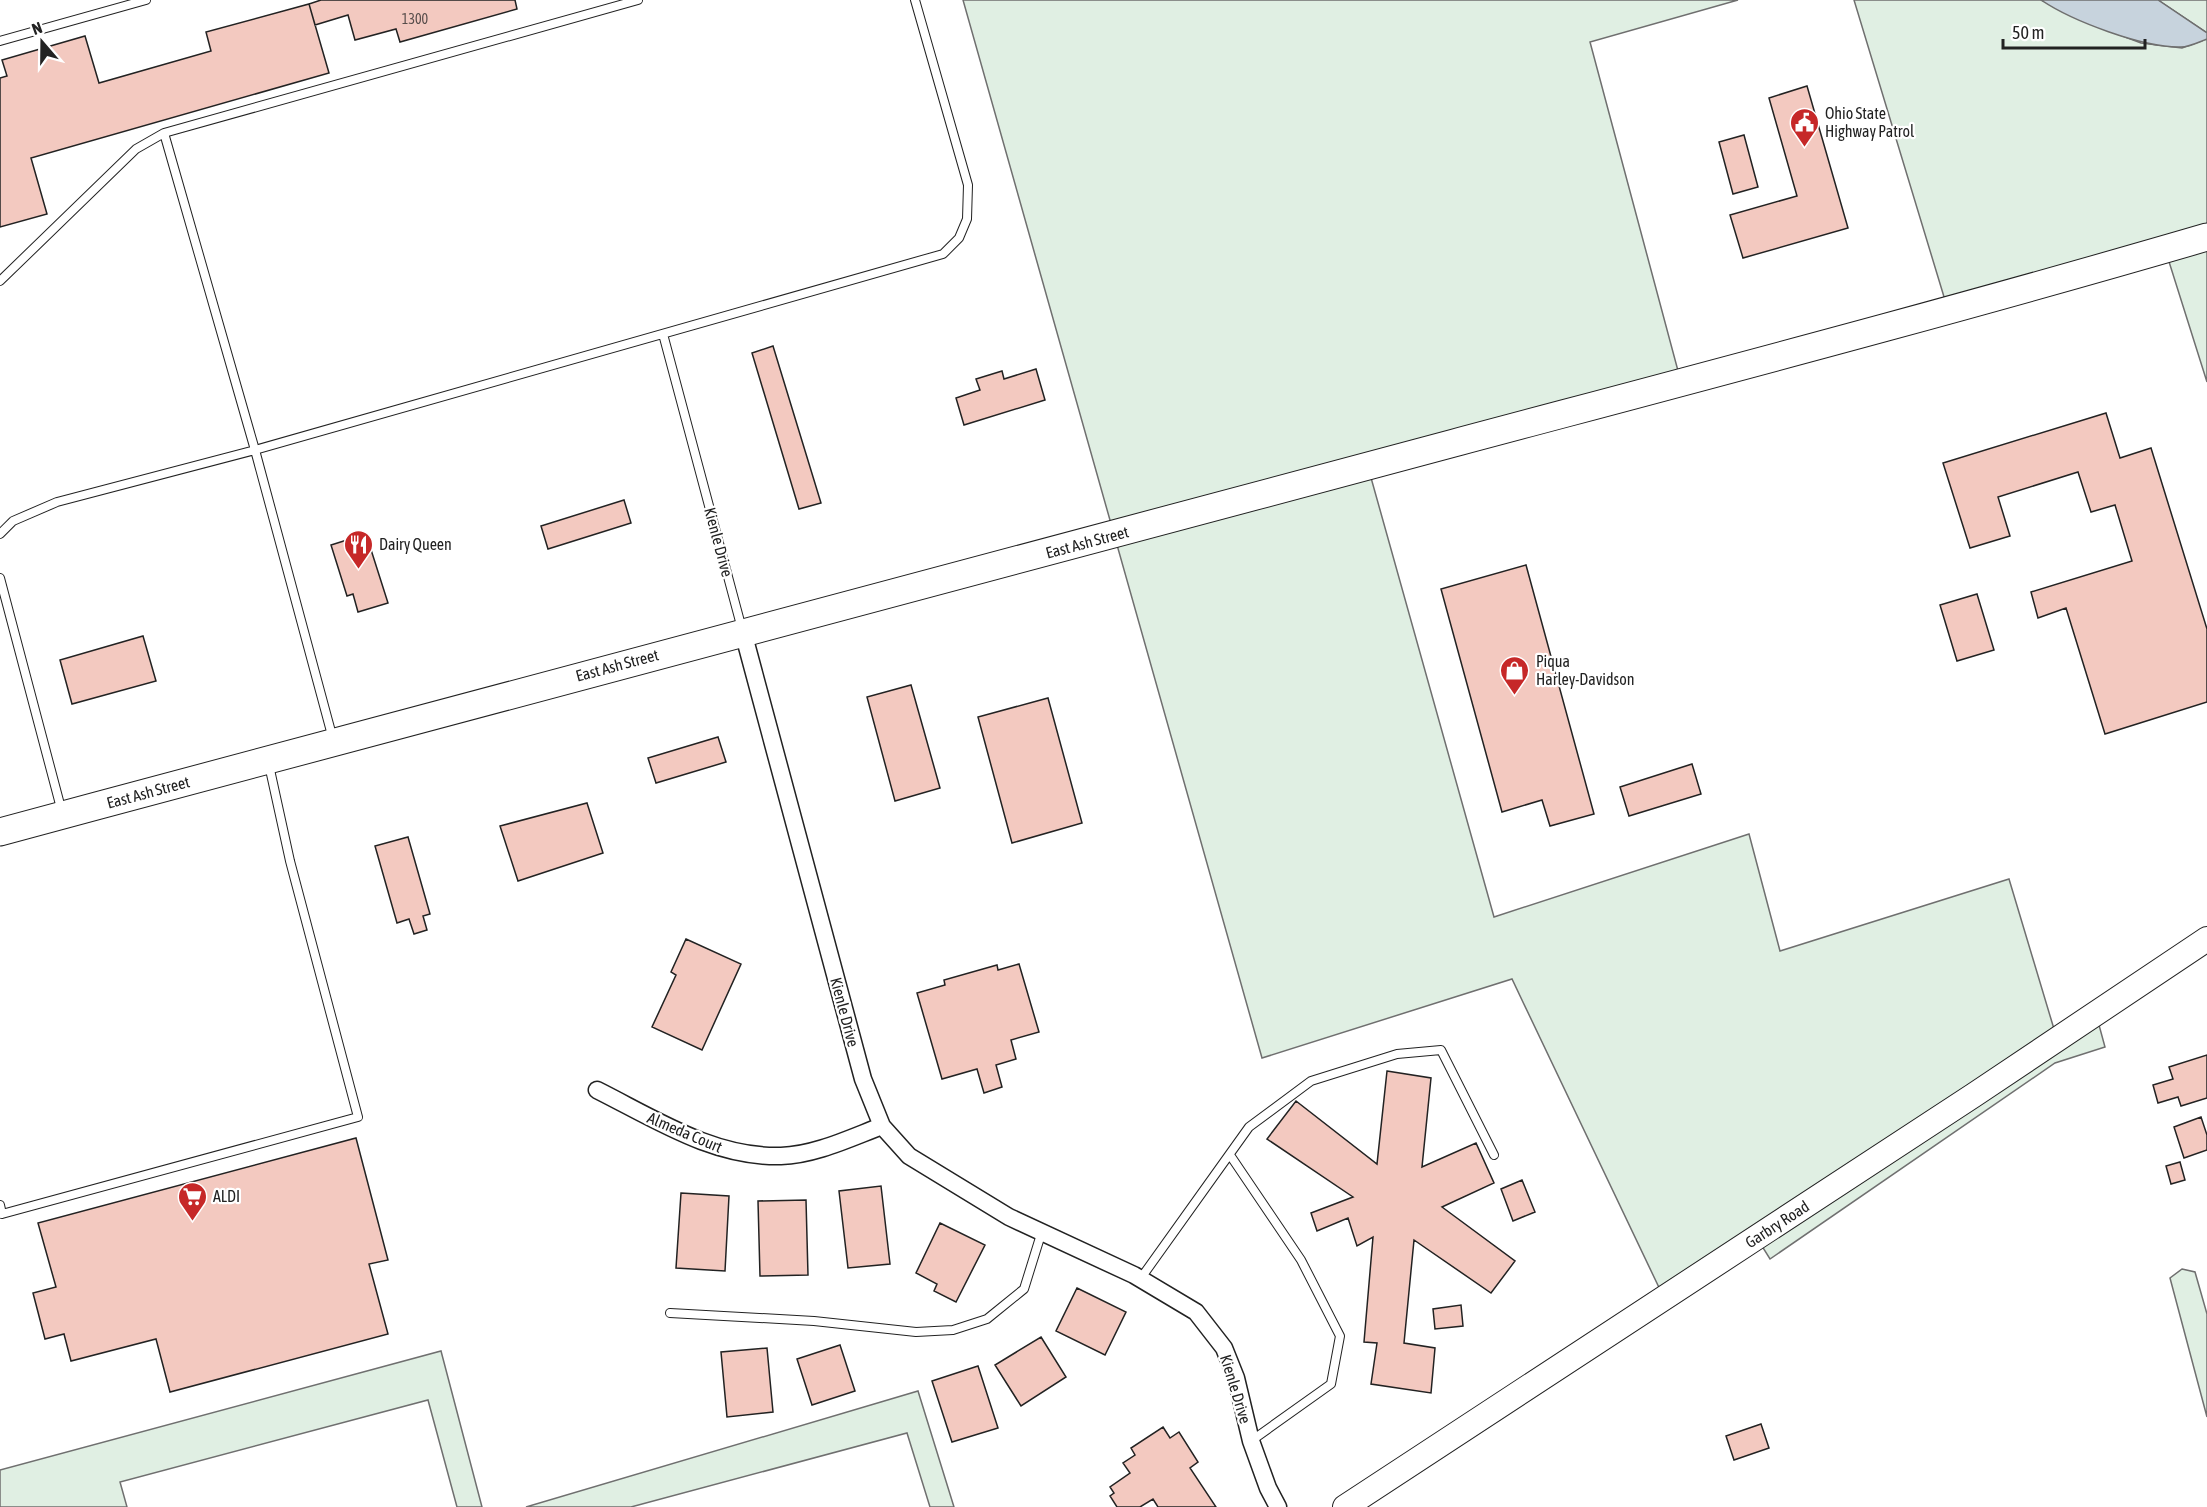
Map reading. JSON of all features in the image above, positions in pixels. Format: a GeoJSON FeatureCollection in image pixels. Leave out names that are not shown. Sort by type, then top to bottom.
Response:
{"type":"FeatureCollection","features":[{"type":"Feature","properties":{"kind":"main road","name":"East Ash Street"},"geometry":{"type":"LineString","coordinates":[[0,832],[1880,329],[2207,237]]}},
{"type":"Feature","properties":{"kind":"street","name":"Kienle Drive"},"geometry":{"type":"LineString","coordinates":[[743,632],[863,1079],[882,1126],[909,1156],[1009,1217],[1042,1230],[1141,1278],[1196,1312],[1224,1348],[1236,1378],[1251,1441],[1268,1488],[1278,1507]]}},
{"type":"Feature","properties":{"kind":"street","name":"Garbry Road"},"geometry":{"type":"LineString","coordinates":[[1346,1507],[1974,1095],[2207,939]]}},
{"type":"Feature","properties":{"kind":"street","name":"Almeda Court"},"geometry":{"type":"LineString","coordinates":[[597,1090],[686,1136],[733,1152],[781,1156],[823,1148],[882,1126]]}},
{"type":"Feature","properties":{"kind":"lane"},"geometry":{"type":"LineString","coordinates":[[0,41],[146,0]]}},
{"type":"Feature","properties":{"kind":"lane"},"geometry":{"type":"LineString","coordinates":[[0,281],[136,148],[164,133],[638,0]]}},
{"type":"Feature","properties":{"kind":"lane"},"geometry":{"type":"LineString","coordinates":[[0,534],[13,520],[57,502],[255,450],[943,254],[959,238],[967,219],[968,186],[915,0]]}},
{"type":"Feature","properties":{"kind":"lane"},"geometry":{"type":"LineString","coordinates":[[164,133],[255,450],[334,742]]}},
{"type":"Feature","properties":{"kind":"lane","name":"Kienle Drive"},"geometry":{"type":"LineString","coordinates":[[663,334],[743,632]]}},
{"type":"Feature","properties":{"kind":"lane"},"geometry":{"type":"LineString","coordinates":[[0,578],[63,815]]}},
{"type":"Feature","properties":{"kind":"lane"},"geometry":{"type":"LineString","coordinates":[[0,1205],[2,1214],[358,1117],[290,861],[267,759]]}},
{"type":"Feature","properties":{"kind":"lane"},"geometry":{"type":"LineString","coordinates":[[1141,1278],[1249,1126],[1311,1081],[1397,1054],[1441,1050],[1494,1155]]}},
{"type":"Feature","properties":{"kind":"lane"},"geometry":{"type":"LineString","coordinates":[[1230,1155],[1301,1260],[1340,1336],[1331,1384],[1251,1441]]}},
{"type":"Feature","properties":{"kind":"lane"},"geometry":{"type":"LineString","coordinates":[[670,1313],[814,1321],[916,1332],[953,1330],[987,1319],[1024,1289],[1042,1230]]}},
{"type":"Feature","properties":{"kind":"green space"},"geometry":{"type":"Polygon","coordinates":[[[963,0],[1738,0],[1590,42],[1681,382],[1368,467],[1494,917],[1749,834],[1780,951],[2009,879],[2057,1039],[2096,1014],[2105,1047],[2055,1063],[1770,1259],[1757,1238],[1664,1298],[1512,979],[1262,1058],[963,0]]]}},
{"type":"Feature","properties":{"kind":"green space"},"geometry":{"type":"Polygon","coordinates":[[[1854,0],[2041,0],[2099,27],[2141,43],[2182,48],[2207,39],[2207,382],[2165,249],[1948,310],[1854,0]]]}},
{"type":"Feature","properties":{"kind":"green space"},"geometry":{"type":"Polygon","coordinates":[[[2158,0],[2207,0],[2207,33],[2158,0]]]}},
{"type":"Feature","properties":{"kind":"green space"},"geometry":{"type":"Polygon","coordinates":[[[2182,1269],[2195,1272],[2207,1314],[2207,1417],[2170,1278],[2182,1269]]]}},
{"type":"Feature","properties":{"kind":"green space"},"geometry":{"type":"Polygon","coordinates":[[[441,1351],[482,1507],[457,1507],[428,1400],[120,1482],[127,1507],[0,1507],[0,1470],[441,1351]]]}},
{"type":"Feature","properties":{"kind":"green space"},"geometry":{"type":"Polygon","coordinates":[[[918,1391],[954,1507],[930,1507],[907,1433],[631,1507],[526,1507],[918,1391]]]}},
{"type":"Feature","properties":{"kind":"shaded area"},"geometry":{"type":"Polygon","coordinates":[[[2041,0],[2158,0],[2207,33],[2207,39],[2181,47],[2147,43],[2108,32],[2041,0]]]}},
{"type":"Feature","properties":{"kind":"building"},"geometry":{"type":"Polygon","coordinates":[[[321,0],[515,0],[517,9],[400,42],[396,29],[355,40],[348,15],[315,25],[309,4],[321,0]]]}},
{"type":"Feature","properties":{"kind":"building"},"geometry":{"type":"Polygon","coordinates":[[[309,4],[329,73],[31,158],[47,214],[0,227],[0,78],[7,76],[2,60],[85,36],[99,83],[211,51],[206,32],[309,4]]]}},
{"type":"Feature","properties":{"kind":"building","name":"Ohio State Highway Patrol"},"geometry":{"type":"Polygon","coordinates":[[[1807,86],[1848,228],[1743,258],[1730,215],[1797,196],[1769,98],[1807,86]]]}},
{"type":"Feature","properties":{"kind":"building"},"geometry":{"type":"Polygon","coordinates":[[[1744,135],[1758,187],[1733,194],[1719,142],[1744,135]]]}},
{"type":"Feature","properties":{"kind":"building"},"geometry":{"type":"Polygon","coordinates":[[[773,346],[821,503],[799,509],[752,353],[773,346]]]}},
{"type":"Feature","properties":{"kind":"building"},"geometry":{"type":"Polygon","coordinates":[[[1036,369],[1045,400],[964,425],[956,398],[980,390],[976,379],[1002,371],[1004,379],[1036,369]]]}},
{"type":"Feature","properties":{"kind":"building"},"geometry":{"type":"Polygon","coordinates":[[[2106,413],[2120,458],[2151,448],[2207,629],[2207,702],[2105,734],[2066,608],[2038,618],[2031,592],[2132,561],[2115,505],[2091,512],[2078,472],[1998,497],[2010,536],[1970,548],[1943,463],[2106,413]]]}},
{"type":"Feature","properties":{"kind":"building"},"geometry":{"type":"Polygon","coordinates":[[[624,500],[631,523],[548,549],[541,526],[624,500]]]}},
{"type":"Feature","properties":{"kind":"building","name":"Dairy Queen"},"geometry":{"type":"Polygon","coordinates":[[[366,534],[388,603],[358,612],[353,594],[347,596],[331,545],[366,534]]]}},
{"type":"Feature","properties":{"kind":"building","name":"Piqua Harley-Davidson"},"geometry":{"type":"Polygon","coordinates":[[[1526,565],[1594,814],[1550,826],[1542,800],[1502,812],[1441,589],[1526,565]]]}},
{"type":"Feature","properties":{"kind":"building"},"geometry":{"type":"Polygon","coordinates":[[[1977,594],[1994,650],[1957,661],[1940,605],[1977,594]]]}},
{"type":"Feature","properties":{"kind":"building"},"geometry":{"type":"Polygon","coordinates":[[[143,636],[156,681],[72,704],[60,660],[143,636]]]}},
{"type":"Feature","properties":{"kind":"building"},"geometry":{"type":"Polygon","coordinates":[[[911,685],[940,788],[895,801],[867,697],[911,685]]]}},
{"type":"Feature","properties":{"kind":"building"},"geometry":{"type":"Polygon","coordinates":[[[1048,698],[1082,823],[1012,843],[978,717],[1048,698]]]}},
{"type":"Feature","properties":{"kind":"building"},"geometry":{"type":"Polygon","coordinates":[[[718,737],[726,762],[656,783],[648,758],[718,737]]]}},
{"type":"Feature","properties":{"kind":"building"},"geometry":{"type":"Polygon","coordinates":[[[1692,764],[1701,794],[1629,816],[1620,787],[1692,764]]]}},
{"type":"Feature","properties":{"kind":"building"},"geometry":{"type":"Polygon","coordinates":[[[587,803],[603,853],[518,881],[500,826],[587,803]]]}},
{"type":"Feature","properties":{"kind":"building"},"geometry":{"type":"Polygon","coordinates":[[[408,837],[430,914],[423,916],[427,930],[414,934],[409,919],[397,923],[375,846],[408,837]]]}},
{"type":"Feature","properties":{"kind":"building"},"geometry":{"type":"Polygon","coordinates":[[[686,939],[741,964],[702,1050],[652,1027],[676,975],[671,972],[686,939]]]}},
{"type":"Feature","properties":{"kind":"building"},"geometry":{"type":"Polygon","coordinates":[[[1019,964],[1039,1032],[1011,1040],[1016,1059],[996,1065],[1002,1087],[984,1093],[977,1069],[942,1079],[917,993],[945,985],[944,980],[997,965],[998,970],[1019,964]]]}},
{"type":"Feature","properties":{"kind":"building"},"geometry":{"type":"Polygon","coordinates":[[[2207,1055],[2207,1098],[2181,1106],[2178,1097],[2158,1103],[2153,1085],[2173,1079],[2169,1067],[2207,1055]]]}},
{"type":"Feature","properties":{"kind":"building"},"geometry":{"type":"Polygon","coordinates":[[[1387,1071],[1431,1078],[1422,1167],[1476,1143],[1494,1183],[1442,1207],[1515,1261],[1491,1293],[1414,1240],[1404,1343],[1435,1348],[1431,1393],[1371,1384],[1377,1343],[1364,1342],[1373,1237],[1357,1246],[1348,1218],[1317,1231],[1311,1213],[1353,1197],[1267,1139],[1296,1101],[1377,1164],[1387,1071]]]}},
{"type":"Feature","properties":{"kind":"building"},"geometry":{"type":"Polygon","coordinates":[[[2201,1117],[2207,1135],[2207,1150],[2184,1158],[2174,1127],[2201,1117]]]}},
{"type":"Feature","properties":{"kind":"building"},"geometry":{"type":"Polygon","coordinates":[[[356,1138],[388,1260],[369,1264],[388,1334],[170,1392],[156,1339],[71,1361],[64,1334],[45,1339],[33,1293],[56,1287],[38,1223],[356,1138]]]}},
{"type":"Feature","properties":{"kind":"building"},"geometry":{"type":"Polygon","coordinates":[[[2180,1162],[2185,1180],[2171,1184],[2166,1166],[2180,1162]]]}},
{"type":"Feature","properties":{"kind":"building"},"geometry":{"type":"Polygon","coordinates":[[[1522,1180],[1535,1212],[1513,1221],[1501,1189],[1522,1180]]]}},
{"type":"Feature","properties":{"kind":"building"},"geometry":{"type":"Polygon","coordinates":[[[881,1186],[890,1264],[848,1268],[839,1191],[881,1186]]]}},
{"type":"Feature","properties":{"kind":"building"},"geometry":{"type":"Polygon","coordinates":[[[681,1193],[729,1196],[725,1271],[676,1268],[681,1193]]]}},
{"type":"Feature","properties":{"kind":"building"},"geometry":{"type":"Polygon","coordinates":[[[806,1200],[808,1275],[760,1276],[758,1201],[806,1200]]]}},
{"type":"Feature","properties":{"kind":"building"},"geometry":{"type":"Polygon","coordinates":[[[940,1223],[985,1245],[956,1302],[934,1291],[937,1284],[916,1273],[940,1223]]]}},
{"type":"Feature","properties":{"kind":"building"},"geometry":{"type":"Polygon","coordinates":[[[1077,1288],[1126,1312],[1105,1355],[1056,1331],[1077,1288]]]}},
{"type":"Feature","properties":{"kind":"building"},"geometry":{"type":"Polygon","coordinates":[[[1461,1305],[1463,1326],[1435,1329],[1433,1309],[1461,1305]]]}},
{"type":"Feature","properties":{"kind":"building"},"geometry":{"type":"Polygon","coordinates":[[[1041,1337],[1066,1377],[1021,1406],[995,1365],[1041,1337]]]}},
{"type":"Feature","properties":{"kind":"building"},"geometry":{"type":"Polygon","coordinates":[[[840,1345],[855,1391],[812,1405],[797,1359],[840,1345]]]}},
{"type":"Feature","properties":{"kind":"building"},"geometry":{"type":"Polygon","coordinates":[[[767,1348],[773,1412],[727,1417],[721,1352],[767,1348]]]}},
{"type":"Feature","properties":{"kind":"building"},"geometry":{"type":"Polygon","coordinates":[[[978,1366],[998,1428],[952,1442],[932,1381],[978,1366]]]}},
{"type":"Feature","properties":{"kind":"building"},"geometry":{"type":"Polygon","coordinates":[[[1761,1424],[1769,1448],[1734,1460],[1726,1436],[1761,1424]]]}},
{"type":"Feature","properties":{"kind":"building"},"geometry":{"type":"Polygon","coordinates":[[[1163,1427],[1170,1438],[1179,1432],[1198,1462],[1190,1468],[1216,1507],[1158,1507],[1153,1499],[1140,1507],[1117,1507],[1110,1496],[1114,1493],[1110,1487],[1130,1473],[1123,1463],[1135,1455],[1131,1448],[1163,1427]]]}},
{"type":"Feature","properties":{"kind":"place","name":"Ohio State Highway Patrol"},"geometry":{"type":"Point","coordinates":[1804,148]}},
{"type":"Feature","properties":{"kind":"place","name":"Dairy Queen"},"geometry":{"type":"Point","coordinates":[358,570]}},
{"type":"Feature","properties":{"kind":"place","name":"Piqua Harley-Davidson"},"geometry":{"type":"Point","coordinates":[1515,696]}},
{"type":"Feature","properties":{"kind":"place","name":"ALDI"},"geometry":{"type":"Point","coordinates":[192,1222]}}]}
